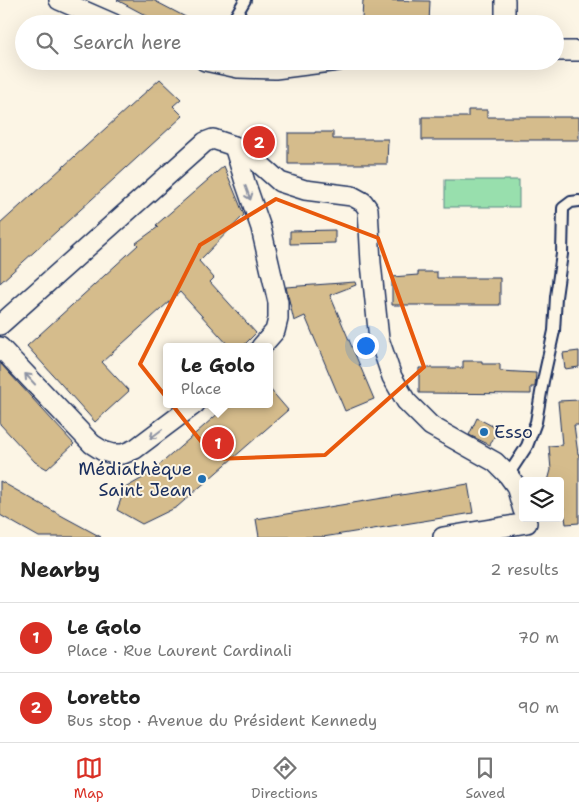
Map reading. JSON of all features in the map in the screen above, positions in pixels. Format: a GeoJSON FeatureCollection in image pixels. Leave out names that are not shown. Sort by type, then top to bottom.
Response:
{"type":"FeatureCollection","features":[{"type":"Feature","properties":{"kind":"street"},"geometry":{"type":"LineString","coordinates":[[58,0],[93,15]]}},
{"type":"Feature","properties":{"kind":"street"},"geometry":{"type":"LineString","coordinates":[[504,15],[505,0]]}},
{"type":"Feature","properties":{"kind":"street"},"geometry":{"type":"LineString","coordinates":[[564,51],[579,51]]}},
{"type":"Feature","properties":{"kind":"street"},"geometry":{"type":"LineString","coordinates":[[0,325],[205,142],[213,139],[234,146],[253,158],[280,182],[305,190],[352,196],[363,202],[368,209],[378,339],[392,377],[406,402],[431,426],[495,462],[508,474],[516,486],[519,496]]}},
{"type":"Feature","properties":{"kind":"street"},"geometry":{"type":"LineString","coordinates":[[234,146],[261,228],[278,302],[278,319],[275,331],[264,343]]}},
{"type":"Feature","properties":{"kind":"street"},"geometry":{"type":"LineString","coordinates":[[0,347],[92,444],[102,451],[123,454],[135,449],[189,408]]}},
{"type":"Feature","properties":{"kind":"street"},"geometry":{"type":"LineString","coordinates":[[443,537],[527,522]]}},
{"type":"Feature","properties":{"kind":"lane"},"geometry":{"type":"LineString","coordinates":[[236,15],[245,0]]}},
{"type":"Feature","properties":{"kind":"lane"},"geometry":{"type":"LineString","coordinates":[[508,474],[527,446],[536,422],[554,330],[562,254],[563,208],[571,202],[579,201]]}},
{"type":"Feature","properties":{"kind":"highlighted area"},"geometry":{"type":"Polygon","coordinates":[[[276,199],[378,238],[424,367],[325,455],[215,459],[140,364],[200,245],[276,199]]]}},
{"type":"Feature","properties":{"kind":"green space"},"geometry":{"type":"Polygon","coordinates":[[[445,180],[519,180],[519,207],[445,207],[445,180]]]}},
{"type":"Feature","properties":{"kind":"building"},"geometry":{"type":"Polygon","coordinates":[[[117,0],[153,0],[182,15],[145,15],[117,0]]]}},
{"type":"Feature","properties":{"kind":"building"},"geometry":{"type":"Polygon","coordinates":[[[363,0],[430,1],[429,15],[362,15],[363,0]]]}},
{"type":"Feature","properties":{"kind":"building"},"geometry":{"type":"Polygon","coordinates":[[[160,79],[181,99],[173,106],[183,116],[0,283],[0,224],[160,79]]]}},
{"type":"Feature","properties":{"kind":"building"},"geometry":{"type":"Polygon","coordinates":[[[468,110],[487,110],[487,117],[579,117],[579,140],[422,140],[422,117],[468,117],[468,110]]]}},
{"type":"Feature","properties":{"kind":"building"},"geometry":{"type":"Polygon","coordinates":[[[333,132],[333,139],[388,139],[387,164],[288,164],[288,133],[333,132]]]}},
{"type":"Feature","properties":{"kind":"building"},"geometry":{"type":"Polygon","coordinates":[[[224,166],[244,215],[199,261],[214,278],[210,282],[256,333],[246,343],[226,343],[180,292],[102,362],[129,391],[95,422],[27,346],[138,245],[136,243],[158,227],[156,225],[224,166]]]}},
{"type":"Feature","properties":{"kind":"building"},"geometry":{"type":"Polygon","coordinates":[[[335,230],[335,243],[290,244],[290,231],[335,230]]]}},
{"type":"Feature","properties":{"kind":"building"},"geometry":{"type":"Polygon","coordinates":[[[418,272],[437,272],[437,278],[500,278],[500,305],[392,305],[392,277],[418,275],[418,272]]]}},
{"type":"Feature","properties":{"kind":"building"},"geometry":{"type":"Polygon","coordinates":[[[355,282],[356,285],[330,295],[374,399],[345,411],[305,316],[294,321],[286,287],[355,282]]]}},
{"type":"Feature","properties":{"kind":"building"},"geometry":{"type":"Polygon","coordinates":[[[579,351],[579,367],[565,369],[563,353],[579,351]]]}},
{"type":"Feature","properties":{"kind":"building"},"geometry":{"type":"Polygon","coordinates":[[[463,361],[482,361],[482,364],[500,364],[500,371],[536,373],[535,387],[531,387],[531,394],[419,393],[419,368],[463,368],[463,361]]]}},
{"type":"Feature","properties":{"kind":"building"},"geometry":{"type":"Polygon","coordinates":[[[0,363],[74,444],[47,469],[35,462],[0,424],[0,363]]]}},
{"type":"Feature","properties":{"kind":"building"},"geometry":{"type":"Polygon","coordinates":[[[273,393],[288,410],[177,507],[142,524],[117,510],[125,488],[148,475],[224,408],[273,408],[273,393]]]}},
{"type":"Feature","properties":{"kind":"building"},"geometry":{"type":"Polygon","coordinates":[[[579,400],[579,425],[574,425],[579,454],[579,523],[566,524],[564,477],[549,477],[551,470],[549,446],[562,445],[558,401],[579,400]]]}},
{"type":"Feature","properties":{"kind":"building","name":"Esso"},"geometry":{"type":"Polygon","coordinates":[[[477,418],[498,429],[490,445],[469,435],[477,418]]]}},
{"type":"Feature","properties":{"kind":"building"},"geometry":{"type":"Polygon","coordinates":[[[0,481],[101,537],[39,537],[0,515],[0,481]]]}},
{"type":"Feature","properties":{"kind":"building"},"geometry":{"type":"Polygon","coordinates":[[[468,484],[473,513],[323,537],[259,537],[256,519],[468,484]]]}},
{"type":"Feature","properties":{"kind":"place","name":"Loretto"},"geometry":{"type":"Point","coordinates":[259,142]}},
{"type":"Feature","properties":{"kind":"place","name":"Esso"},"geometry":{"type":"Point","coordinates":[484,432]}},
{"type":"Feature","properties":{"kind":"place","name":"Le Golo"},"geometry":{"type":"Point","coordinates":[218,443]}},
{"type":"Feature","properties":{"kind":"place","name":"Médiathèque Saint Jean"},"geometry":{"type":"Point","coordinates":[202,479]}}]}
